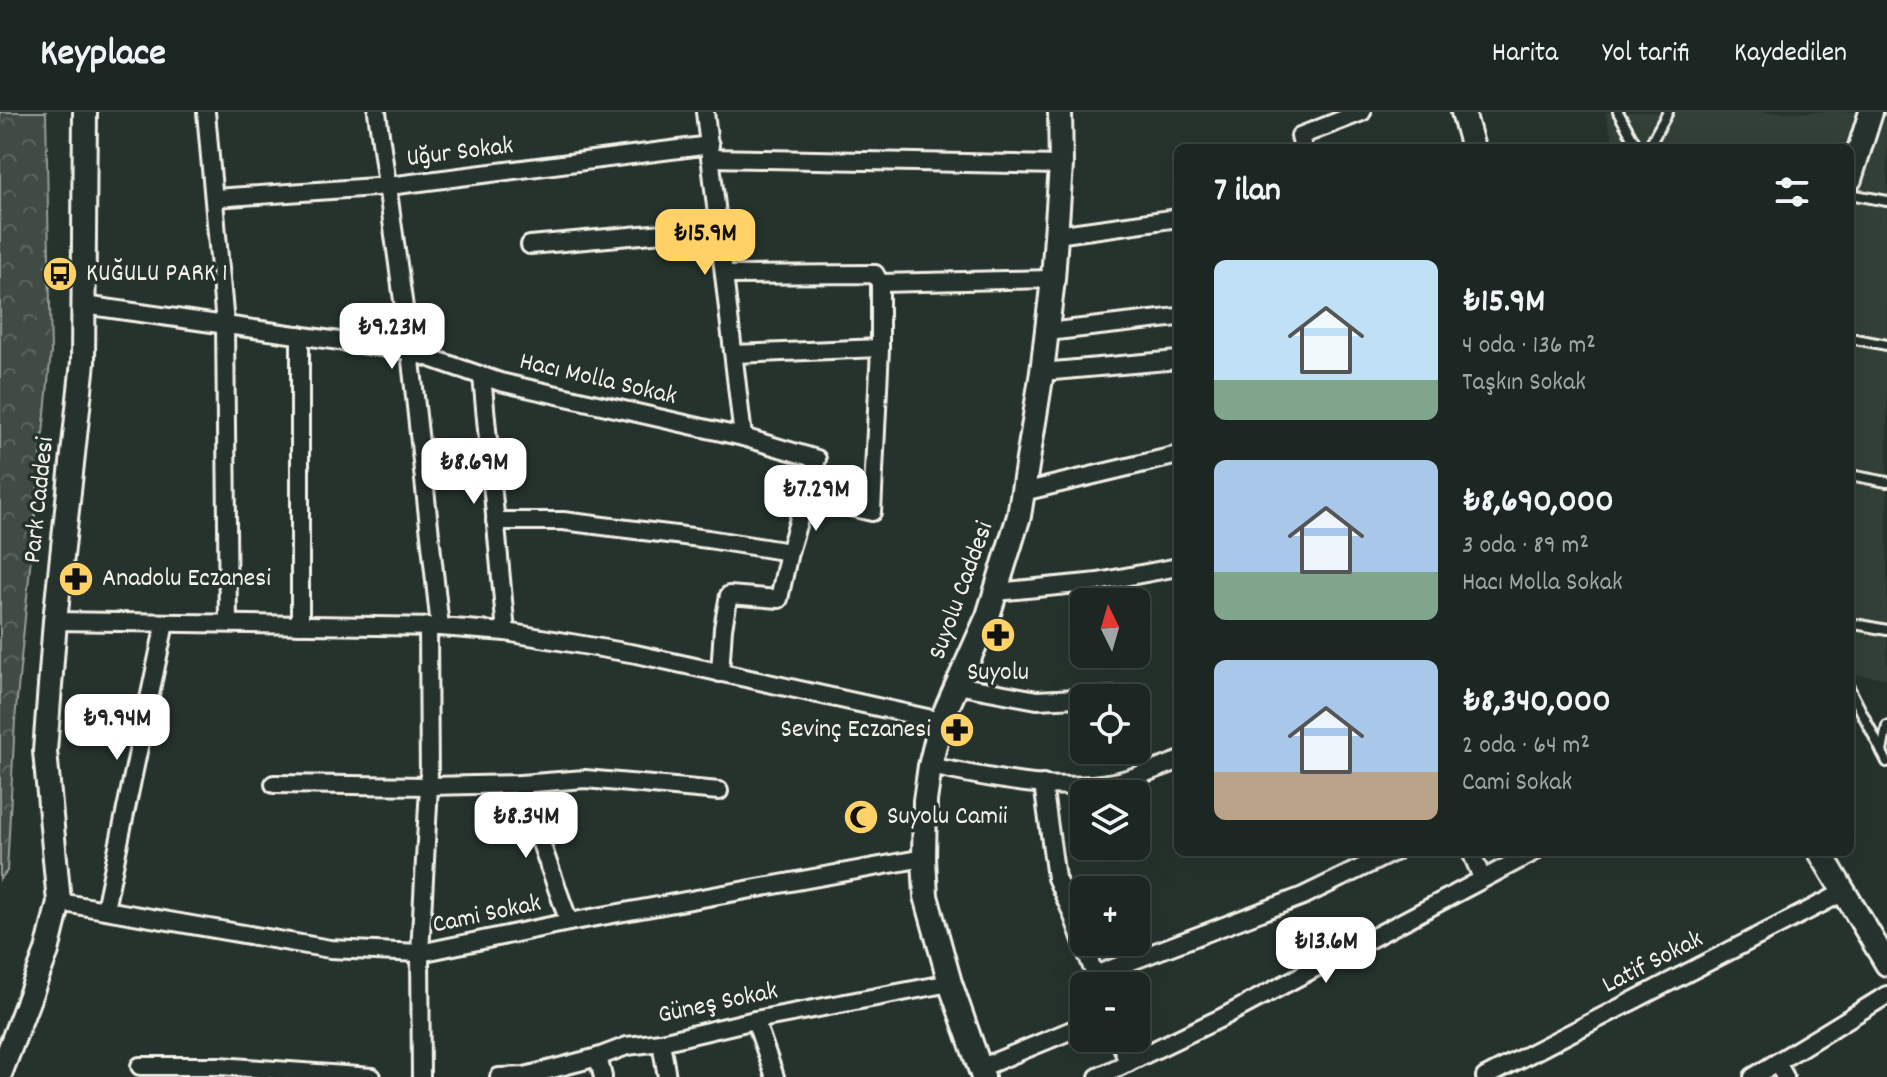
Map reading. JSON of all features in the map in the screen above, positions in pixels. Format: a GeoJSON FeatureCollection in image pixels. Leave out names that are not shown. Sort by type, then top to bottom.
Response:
{"type":"FeatureCollection","features":[{"type":"Feature","properties":{"kind":"street","name":"Park Caddesi"},"geometry":{"type":"LineString","coordinates":[[0,1074],[47,951],[59,902],[45,751],[55,621],[83,362],[85,112]]}},
{"type":"Feature","properties":{"kind":"street"},"geometry":{"type":"LineString","coordinates":[[206,112],[225,324],[228,623]]}},
{"type":"Feature","properties":{"kind":"street"},"geometry":{"type":"LineString","coordinates":[[377,112],[410,351],[434,626],[420,953],[421,1077]]}},
{"type":"Feature","properties":{"kind":"street"},"geometry":{"type":"LineString","coordinates":[[705,112],[743,437]]}},
{"type":"Feature","properties":{"kind":"street","name":"Suyolu Caddesi"},"geometry":{"type":"LineString","coordinates":[[982,1072],[950,983],[926,896],[925,801],[941,721],[996,592],[1019,516],[1053,279],[1061,165],[1060,112]]}},
{"type":"Feature","properties":{"kind":"street"},"geometry":{"type":"LineString","coordinates":[[1302,142],[1362,112]]}},
{"type":"Feature","properties":{"kind":"street"},"geometry":{"type":"LineString","coordinates":[[1854,166],[1871,112]]}},
{"type":"Feature","properties":{"kind":"street"},"geometry":{"type":"LineString","coordinates":[[1461,115],[1472,144]]}},
{"type":"Feature","properties":{"kind":"street","name":"Uğur Sokak"},"geometry":{"type":"LineString","coordinates":[[215,198],[389,186],[710,151],[1061,165]]}},
{"type":"Feature","properties":{"kind":"street"},"geometry":{"type":"LineString","coordinates":[[1056,235],[1174,219]]}},
{"type":"Feature","properties":{"kind":"street"},"geometry":{"type":"LineString","coordinates":[[530,245],[719,228]]}},
{"type":"Feature","properties":{"kind":"street"},"geometry":{"type":"LineString","coordinates":[[720,673],[729,595],[779,599],[789,552],[807,497],[872,512],[880,348],[880,283],[875,274],[725,275]]}},
{"type":"Feature","properties":{"kind":"street"},"geometry":{"type":"LineString","coordinates":[[880,283],[1053,279]]}},
{"type":"Feature","properties":{"kind":"street","name":"Hacı Molla Sokak"},"geometry":{"type":"LineString","coordinates":[[84,305],[410,351],[500,382],[743,437],[817,459],[807,497]]}},
{"type":"Feature","properties":{"kind":"street"},"geometry":{"type":"LineString","coordinates":[[1047,332],[1174,317]]}},
{"type":"Feature","properties":{"kind":"street"},"geometry":{"type":"LineString","coordinates":[[300,335],[300,625]]}},
{"type":"Feature","properties":{"kind":"street"},"geometry":{"type":"LineString","coordinates":[[734,354],[880,348]]}},
{"type":"Feature","properties":{"kind":"street"},"geometry":{"type":"LineString","coordinates":[[1042,372],[1174,360]]}},
{"type":"Feature","properties":{"kind":"street"},"geometry":{"type":"LineString","coordinates":[[482,376],[506,632]]}},
{"type":"Feature","properties":{"kind":"street"},"geometry":{"type":"LineString","coordinates":[[1023,492],[1174,456]]}},
{"type":"Feature","properties":{"kind":"street"},"geometry":{"type":"LineString","coordinates":[[495,521],[563,521],[789,552]]}},
{"type":"Feature","properties":{"kind":"street"},"geometry":{"type":"LineString","coordinates":[[996,592],[1098,582],[1174,568]]}},
{"type":"Feature","properties":{"kind":"street"},"geometry":{"type":"LineString","coordinates":[[55,621],[434,626],[506,632],[636,654],[941,721]]}},
{"type":"Feature","properties":{"kind":"street"},"geometry":{"type":"LineString","coordinates":[[105,909],[165,623]]}},
{"type":"Feature","properties":{"kind":"street"},"geometry":{"type":"LineString","coordinates":[[957,685],[1037,700],[1070,698]]}},
{"type":"Feature","properties":{"kind":"street"},"geometry":{"type":"LineString","coordinates":[[930,766],[1017,783],[1066,785],[1119,781],[1174,762]]}},
{"type":"Feature","properties":{"kind":"street"},"geometry":{"type":"LineString","coordinates":[[274,784],[429,786],[585,779],[719,791]]}},
{"type":"Feature","properties":{"kind":"street"},"geometry":{"type":"LineString","coordinates":[[520,784],[569,922]]}},
{"type":"Feature","properties":{"kind":"street"},"geometry":{"type":"LineString","coordinates":[[1043,784],[1056,878],[1094,972]]}},
{"type":"Feature","properties":{"kind":"street"},"geometry":{"type":"LineString","coordinates":[[1117,972],[1303,896],[1386,856]]}},
{"type":"Feature","properties":{"kind":"street"},"geometry":{"type":"LineString","coordinates":[[1473,856],[1482,878]]}},
{"type":"Feature","properties":{"kind":"street"},"geometry":{"type":"LineString","coordinates":[[1098,1077],[1221,1018],[1526,856]]}},
{"type":"Feature","properties":{"kind":"street"},"geometry":{"type":"LineString","coordinates":[[1822,856],[1887,964]]}},
{"type":"Feature","properties":{"kind":"street","name":"Cami Sokak"},"geometry":{"type":"LineString","coordinates":[[59,902],[330,949],[420,953],[569,922],[924,858]]}},
{"type":"Feature","properties":{"kind":"street","name":"Latif Sokak"},"geometry":{"type":"LineString","coordinates":[[1485,1077],[1844,892]]}},
{"type":"Feature","properties":{"kind":"street","name":"Güneş Sokak"},"geometry":{"type":"LineString","coordinates":[[499,1077],[525,1076],[627,1046],[661,1042],[755,1020],[950,983]]}},
{"type":"Feature","properties":{"kind":"street"},"geometry":{"type":"LineString","coordinates":[[1753,1077],[1781,1070],[1887,995]]}},
{"type":"Feature","properties":{"kind":"street"},"geometry":{"type":"LineString","coordinates":[[755,1020],[775,1077]]}},
{"type":"Feature","properties":{"kind":"street"},"geometry":{"type":"LineString","coordinates":[[982,1072],[1070,1031]]}},
{"type":"Feature","properties":{"kind":"street"},"geometry":{"type":"LineString","coordinates":[[661,1042],[667,1077]]}},
{"type":"Feature","properties":{"kind":"street"},"geometry":{"type":"LineString","coordinates":[[1124,1052],[1128,1063]]}},
{"type":"Feature","properties":{"kind":"street"},"geometry":{"type":"LineString","coordinates":[[598,1057],[603,1077]]}},
{"type":"Feature","properties":{"kind":"street"},"geometry":{"type":"LineString","coordinates":[[140,1066],[372,1077]]}},
{"type":"Feature","properties":{"kind":"lane"},"geometry":{"type":"LineString","coordinates":[[1618,112],[1636,144]]}},
{"type":"Feature","properties":{"kind":"lane"},"geometry":{"type":"LineString","coordinates":[[1650,144],[1668,112]]}},
{"type":"Feature","properties":{"kind":"lane"},"geometry":{"type":"LineString","coordinates":[[1854,195],[1887,201]]}},
{"type":"Feature","properties":{"kind":"lane"},"geometry":{"type":"LineString","coordinates":[[1854,339],[1887,345]]}},
{"type":"Feature","properties":{"kind":"lane"},"geometry":{"type":"LineString","coordinates":[[1854,476],[1887,482]]}},
{"type":"Feature","properties":{"kind":"lane"},"geometry":{"type":"LineString","coordinates":[[1854,624],[1887,630]]}},
{"type":"Feature","properties":{"kind":"lane"},"geometry":{"type":"LineString","coordinates":[[1854,697],[1885,758]]}},
{"type":"Feature","properties":{"kind":"lane"},"geometry":{"type":"LineString","coordinates":[[1885,758],[1887,726]]}},
{"type":"Feature","properties":{"kind":"shaded area"},"geometry":{"type":"Polygon","coordinates":[[[1605,112],[1887,112],[1887,678],[1854,674],[1854,144],[1614,144],[1605,112]]]}},
{"type":"Feature","properties":{"kind":"green space"},"geometry":{"type":"Polygon","coordinates":[[[0,112],[46,112],[51,352],[15,720],[7,871],[0,879],[0,112]]]}},
{"type":"Feature","properties":{"kind":"place","name":"KUĞULU PARK 1"},"geometry":{"type":"Point","coordinates":[60,274]}},
{"type":"Feature","properties":{"kind":"place","name":"Anadolu Eczanesi"},"geometry":{"type":"Point","coordinates":[76,579]}},
{"type":"Feature","properties":{"kind":"place","name":"Suyolu"},"geometry":{"type":"Point","coordinates":[998,635]}},
{"type":"Feature","properties":{"kind":"place","name":"Sevinç Eczanesi"},"geometry":{"type":"Point","coordinates":[957,730]}},
{"type":"Feature","properties":{"kind":"place","name":"Suyolu Camii"},"geometry":{"type":"Point","coordinates":[861,817]}}]}
